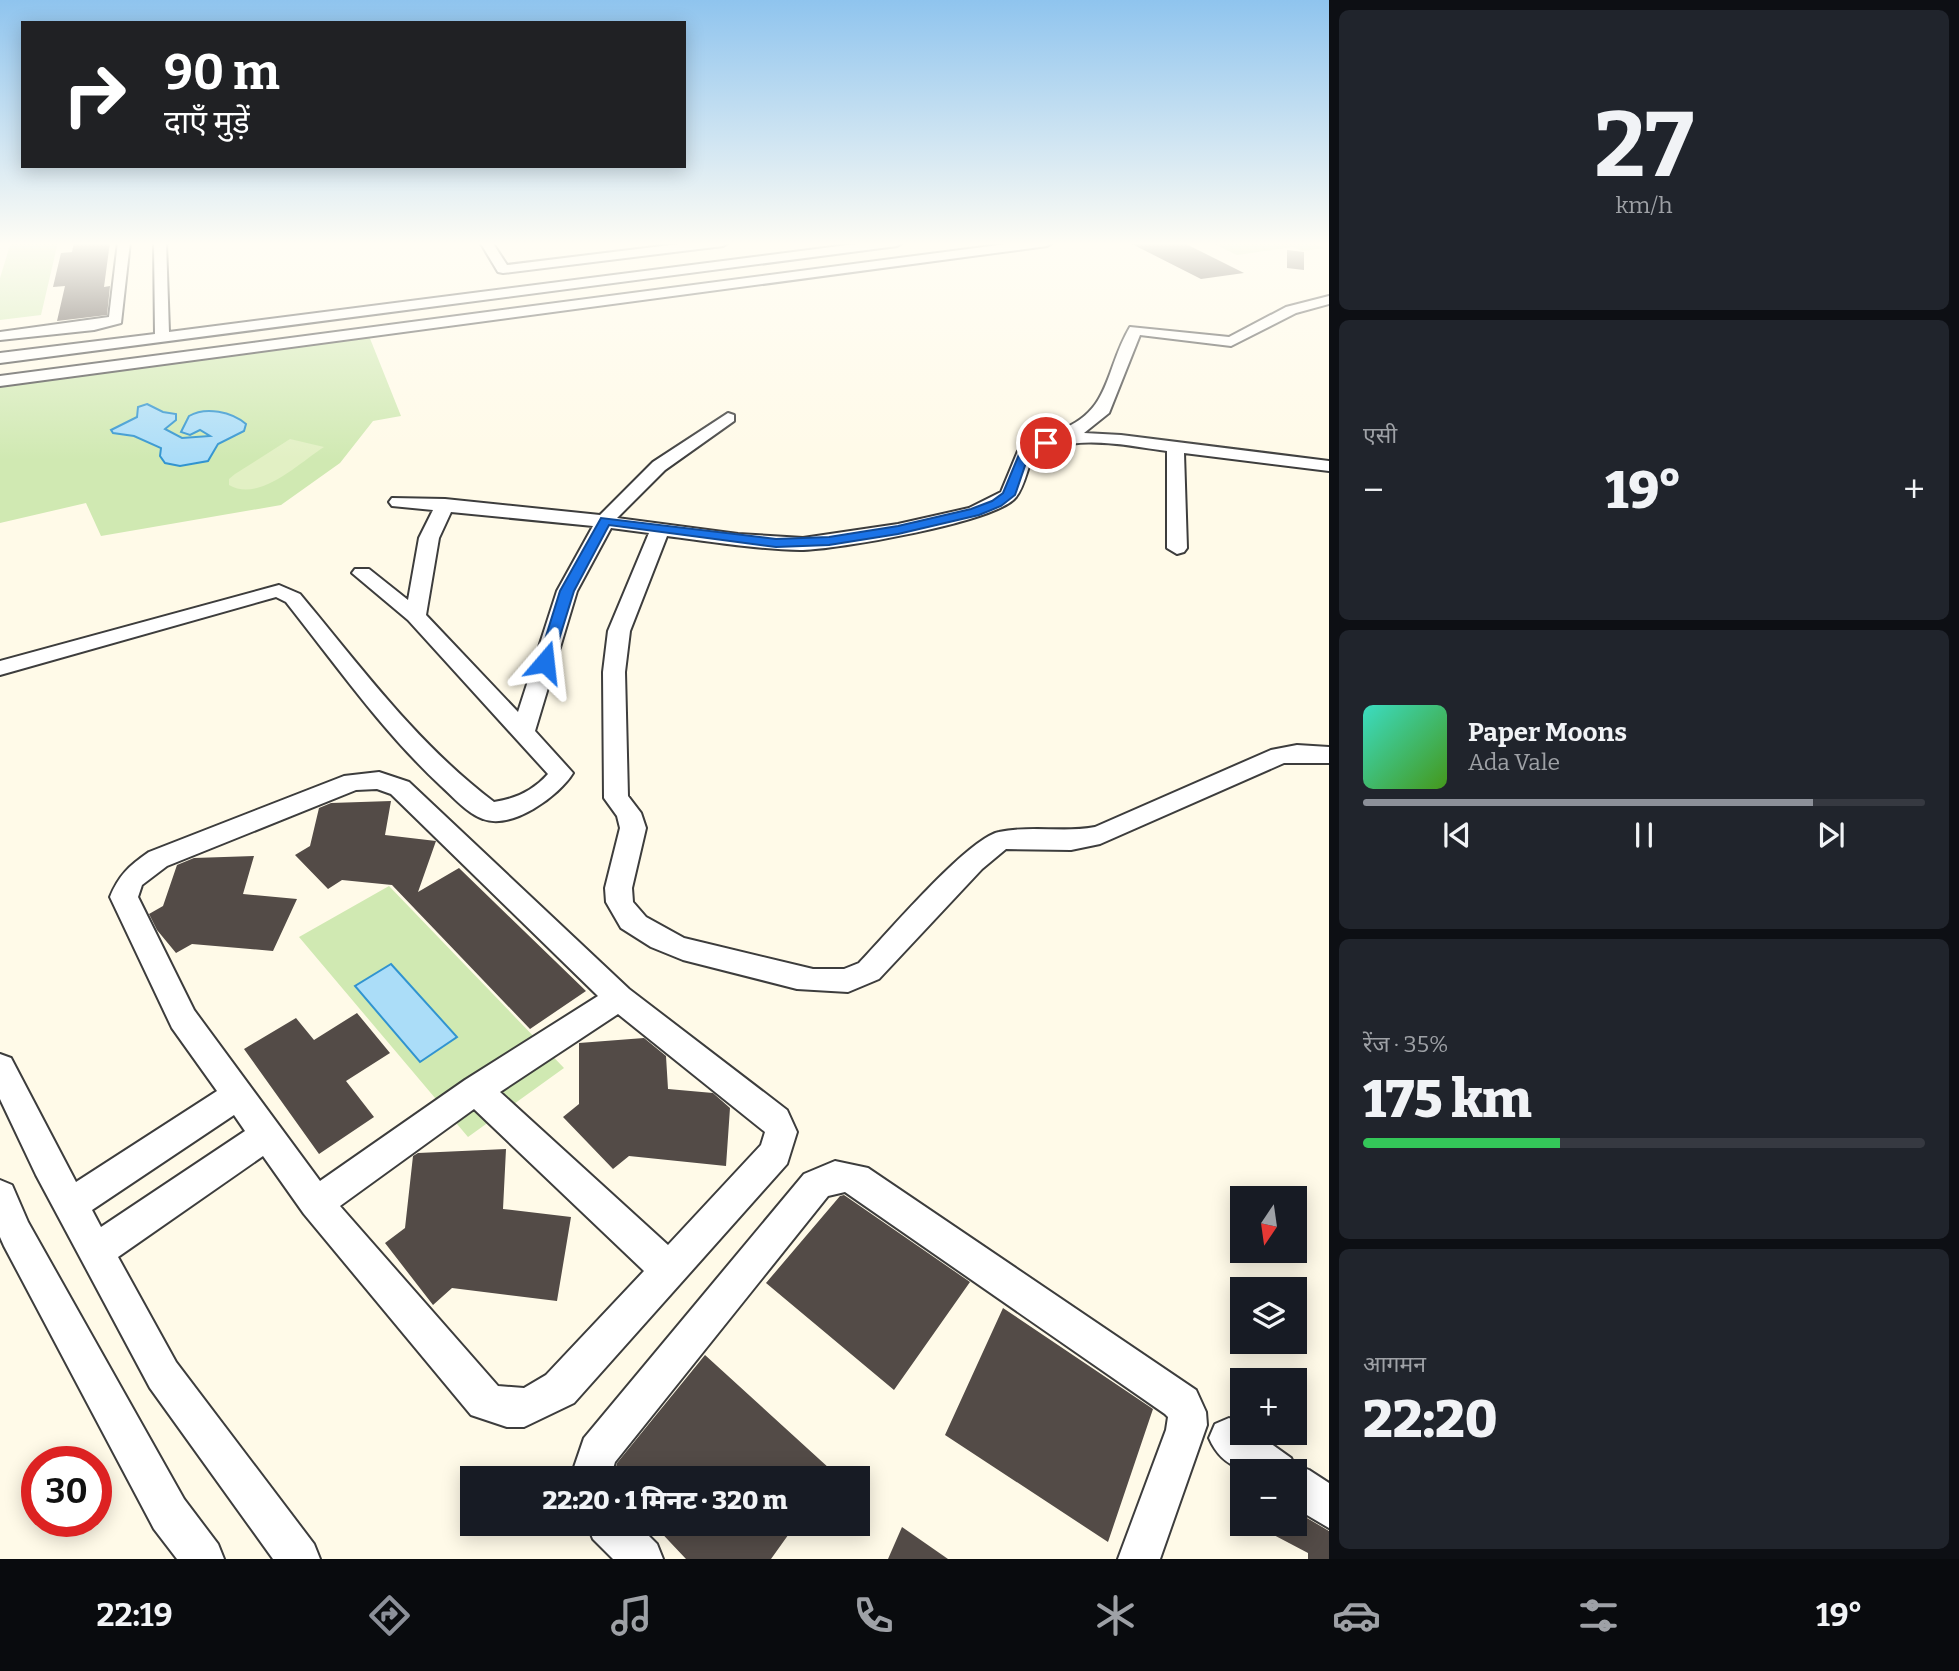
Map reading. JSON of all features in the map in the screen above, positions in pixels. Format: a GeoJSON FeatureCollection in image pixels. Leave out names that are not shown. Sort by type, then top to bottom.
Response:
{"type":"FeatureCollection","features":[{"type":"Feature","properties":{"kind":"street"},"geometry":{"type":"LineString","coordinates":[[0,336],[94,326],[116,320],[117,315]]}},
{"type":"Feature","properties":{"kind":"street"},"geometry":{"type":"LineString","coordinates":[[161,315],[161,331]]}},
{"type":"Feature","properties":{"kind":"street"},"geometry":{"type":"LineString","coordinates":[[0,358],[265,315]]}},
{"type":"Feature","properties":{"kind":"street"},"geometry":{"type":"LineString","coordinates":[[0,346],[303,315]]}},
{"type":"Feature","properties":{"kind":"street"},"geometry":{"type":"LineString","coordinates":[[0,365],[432,315]]}},
{"type":"Feature","properties":{"kind":"street"},"geometry":{"type":"LineString","coordinates":[[0,381],[472,315]]}},
{"type":"Feature","properties":{"kind":"street"},"geometry":{"type":"LineString","coordinates":[[398,502],[445,504],[605,521],[738,540],[803,544],[898,530],[975,512],[1009,495],[1024,455],[1085,427],[1101,412],[1135,330],[1231,342],[1282,315]]}},
{"type":"Feature","properties":{"kind":"street"},"geometry":{"type":"LineString","coordinates":[[523,733],[567,591],[605,521],[618,504],[659,466],[728,418]]}},
{"type":"Feature","properties":{"kind":"street"},"geometry":{"type":"LineString","coordinates":[[1046,443],[1091,438],[1329,466]]}},
{"type":"Feature","properties":{"kind":"street"},"geometry":{"type":"LineString","coordinates":[[1175,448],[1177,548]]}},
{"type":"Feature","properties":{"kind":"street"},"geometry":{"type":"LineString","coordinates":[[415,617],[429,538],[445,504]]}},
{"type":"Feature","properties":{"kind":"street"},"geometry":{"type":"LineString","coordinates":[[661,528],[620,631],[614,672],[617,798],[627,807],[635,821],[634,838],[620,879],[620,899],[626,916],[673,945],[805,979],[845,981],[858,978],[869,971],[972,862],[999,841],[1024,838],[1071,841],[1100,835],[1279,756],[1297,753],[1329,755]]}},
{"type":"Feature","properties":{"kind":"street"},"geometry":{"type":"LineString","coordinates":[[0,668],[195,612],[279,591],[293,598],[414,746],[489,812],[515,808],[554,787],[561,774],[415,617],[362,573]]}},
{"type":"Feature","properties":{"kind":"street"},"geometry":{"type":"LineString","coordinates":[[379,780],[400,788],[619,998],[776,1120],[781,1132],[775,1153],[559,1389],[535,1406],[509,1411],[485,1401],[316,1203],[183,1019],[124,897],[131,879],[158,859],[353,782],[379,780]]}},
{"type":"Feature","properties":{"kind":"street"},"geometry":{"type":"LineString","coordinates":[[316,1203],[477,1090],[619,998]]}},
{"type":"Feature","properties":{"kind":"street"},"geometry":{"type":"LineString","coordinates":[[0,1068],[70,1205],[163,1375],[299,1559]]}},
{"type":"Feature","properties":{"kind":"street"},"geometry":{"type":"LineString","coordinates":[[477,1090],[668,1269]]}},
{"type":"Feature","properties":{"kind":"street"},"geometry":{"type":"LineString","coordinates":[[70,1205],[238,1095]]}},
{"type":"Feature","properties":{"kind":"street"},"geometry":{"type":"LineString","coordinates":[[96,1251],[267,1135]]}},
{"type":"Feature","properties":{"kind":"street"},"geometry":{"type":"LineString","coordinates":[[594,1466],[598,1452],[816,1185],[825,1177],[843,1175],[856,1179],[1175,1396],[1186,1407],[1189,1420],[1186,1430],[1139,1559]]}},
{"type":"Feature","properties":{"kind":"street"},"geometry":{"type":"LineString","coordinates":[[0,1196],[16,1234],[169,1514],[203,1559]]}},
{"type":"Feature","properties":{"kind":"street"},"geometry":{"type":"LineString","coordinates":[[1229,1438],[1259,1459]]}},
{"type":"Feature","properties":{"kind":"street"},"geometry":{"type":"LineString","coordinates":[[1307,1492],[1329,1508]]}},
{"type":"Feature","properties":{"kind":"street"},"geometry":{"type":"LineString","coordinates":[[620,1536],[642,1559]]}},
{"type":"Feature","properties":{"kind":"green space"},"geometry":{"type":"Polygon","coordinates":[[[0,315],[41,315],[41,315],[0,320],[0,315]]]}},
{"type":"Feature","properties":{"kind":"green space"},"geometry":{"type":"Polygon","coordinates":[[[369,336],[401,416],[373,421],[340,463],[281,505],[101,536],[86,503],[0,523],[0,387],[369,336]]]}},
{"type":"Feature","properties":{"kind":"green space"},"geometry":{"type":"Polygon","coordinates":[[[290,439],[324,447],[266,485],[241,489],[229,485],[229,479],[235,474],[290,439]]]}},
{"type":"Feature","properties":{"kind":"green space"},"geometry":{"type":"Polygon","coordinates":[[[389,886],[564,1068],[468,1137],[299,937],[389,886]]]}},
{"type":"Feature","properties":{"kind":"water"},"geometry":{"type":"Polygon","coordinates":[[[147,404],[163,412],[176,414],[176,420],[165,429],[182,438],[210,436],[200,430],[190,435],[181,432],[189,416],[203,411],[226,414],[246,424],[244,431],[218,444],[208,461],[180,466],[165,463],[160,456],[161,448],[134,436],[113,433],[111,430],[137,417],[138,407],[147,404]]]}},
{"type":"Feature","properties":{"kind":"water"},"geometry":{"type":"Polygon","coordinates":[[[391,964],[457,1037],[420,1062],[355,986],[391,964]]]}},
{"type":"Feature","properties":{"kind":"building"},"geometry":{"type":"Polygon","coordinates":[[[58,315],[107,315],[107,315],[57,321],[58,315]]]}},
{"type":"Feature","properties":{"kind":"building"},"geometry":{"type":"Polygon","coordinates":[[[391,801],[385,835],[436,841],[418,892],[459,868],[586,991],[530,1029],[392,885],[342,880],[328,889],[295,855],[310,846],[319,808],[331,803],[391,801]]]}},
{"type":"Feature","properties":{"kind":"building"},"geometry":{"type":"Polygon","coordinates":[[[254,856],[243,894],[297,899],[273,951],[192,944],[176,953],[157,930],[149,914],[163,906],[177,865],[194,858],[254,856]]]}},
{"type":"Feature","properties":{"kind":"building"},"geometry":{"type":"Polygon","coordinates":[[[357,1013],[390,1053],[346,1081],[374,1117],[319,1154],[244,1049],[296,1018],[314,1040],[357,1013]]]}},
{"type":"Feature","properties":{"kind":"building"},"geometry":{"type":"Polygon","coordinates":[[[644,1038],[666,1056],[668,1089],[713,1093],[730,1108],[726,1166],[629,1156],[613,1169],[563,1117],[579,1104],[579,1043],[644,1038]]]}},
{"type":"Feature","properties":{"kind":"building"},"geometry":{"type":"Polygon","coordinates":[[[506,1149],[503,1209],[571,1217],[557,1301],[452,1288],[433,1305],[385,1243],[405,1228],[413,1156],[418,1153],[506,1149]]]}},
{"type":"Feature","properties":{"kind":"building"},"geometry":{"type":"Polygon","coordinates":[[[844,1195],[970,1282],[894,1390],[766,1283],[840,1196],[844,1195]]]}},
{"type":"Feature","properties":{"kind":"building"},"geometry":{"type":"Polygon","coordinates":[[[1003,1308],[1153,1409],[1108,1542],[945,1435],[1003,1308]]]}},
{"type":"Feature","properties":{"kind":"building"},"geometry":{"type":"Polygon","coordinates":[[[705,1355],[827,1466],[616,1466],[705,1355]]]}},
{"type":"Feature","properties":{"kind":"building"},"geometry":{"type":"Polygon","coordinates":[[[1307,1518],[1329,1531],[1329,1559],[1308,1559],[1308,1553],[1276,1536],[1307,1536],[1307,1518]]]}},
{"type":"Feature","properties":{"kind":"building"},"geometry":{"type":"Polygon","coordinates":[[[902,1527],[948,1559],[888,1559],[902,1527]]]}},
{"type":"Feature","properties":{"kind":"building"},"geometry":{"type":"Polygon","coordinates":[[[664,1536],[787,1536],[771,1559],[686,1559],[664,1536]]]}},
{"type":"Feature","properties":{"kind":"route"},"geometry":{"type":"LineString","coordinates":[[545,662],[567,591],[605,521],[738,540],[803,544],[898,530],[975,512],[997,503],[1009,495],[1024,455],[1032,448],[1046,443]]}}]}
